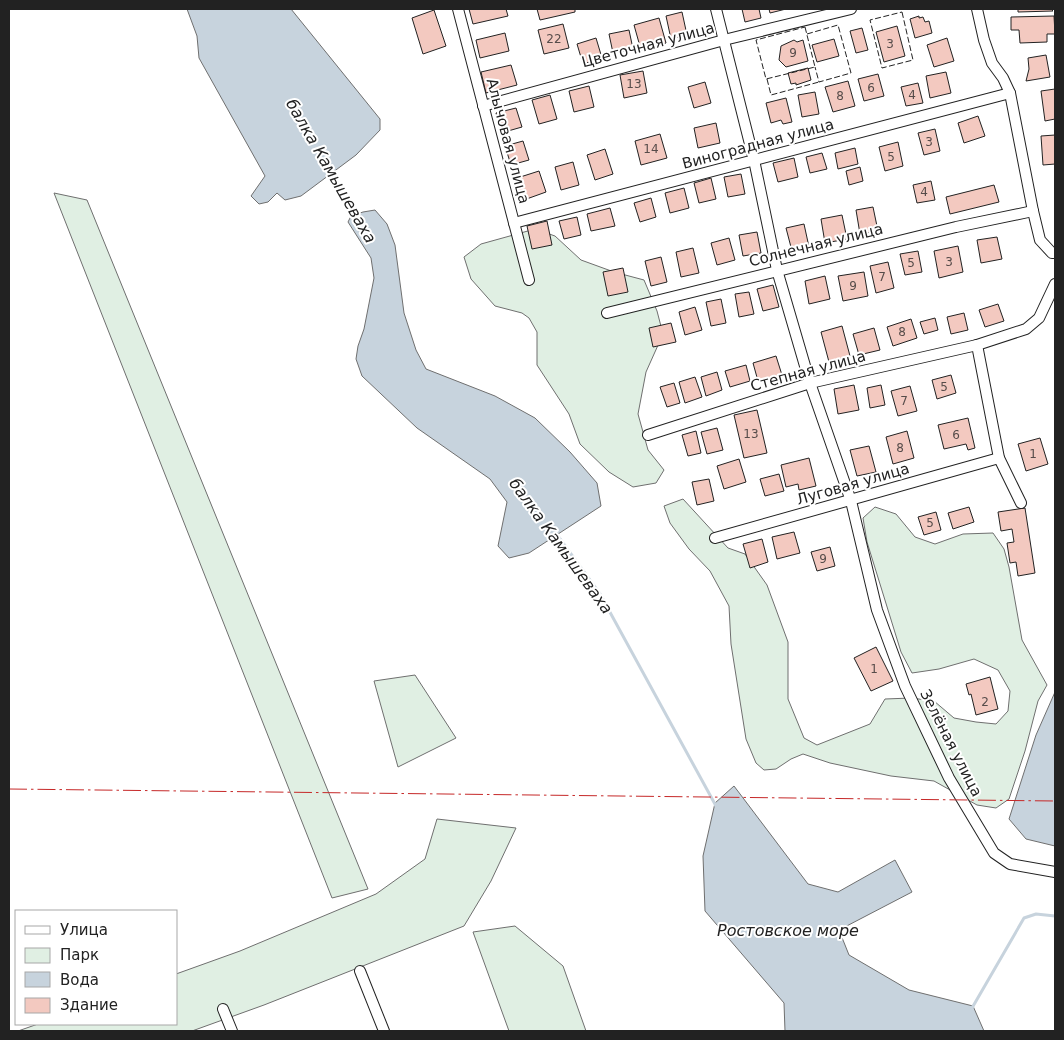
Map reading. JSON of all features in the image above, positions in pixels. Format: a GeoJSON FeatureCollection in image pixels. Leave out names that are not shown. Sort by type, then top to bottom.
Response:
{"type":"FeatureCollection","features":[{"type":"Feature","properties":{"kind":"street","name":"Алычовая улица"},"geometry":{"type":"LineString","coordinates":[[458,9],[529,280]]}},
{"type":"Feature","properties":{"kind":"street","name":"Зелёная улица"},"geometry":{"type":"LineString","coordinates":[[716,9],[754,160],[777,270],[810,383],[851,501],[877,610],[905,686],[948,778],[994,854],[1010,864],[1055,872]]}},
{"type":"Feature","properties":{"kind":"street","name":"Цветочная улица"},"geometry":{"type":"LineString","coordinates":[[483,106],[724,40],[851,9]]}},
{"type":"Feature","properties":{"kind":"street"},"geometry":{"type":"LineString","coordinates":[[977,9],[984,40],[992,63],[1004,78],[1010,94],[1040,240],[1052,253],[1055,253]]}},
{"type":"Feature","properties":{"kind":"street","name":"Виноградная улица"},"geometry":{"type":"LineString","coordinates":[[514,224],[1010,94]]}},
{"type":"Feature","properties":{"kind":"street","name":"Солнечная улица"},"geometry":{"type":"LineString","coordinates":[[607,313],[956,227],[1033,211]]}},
{"type":"Feature","properties":{"kind":"street","name":"Степная улица"},"geometry":{"type":"LineString","coordinates":[[648,435],[810,383],[977,346],[1026,329],[1039,318],[1055,284]]}},
{"type":"Feature","properties":{"kind":"street"},"geometry":{"type":"LineString","coordinates":[[977,346],[999,458],[1021,504]]}},
{"type":"Feature","properties":{"kind":"street","name":"Луговая улица"},"geometry":{"type":"LineString","coordinates":[[715,538],[999,458]]}},
{"type":"Feature","properties":{"kind":"street"},"geometry":{"type":"LineString","coordinates":[[360,972],[384,1031]]}},
{"type":"Feature","properties":{"kind":"street"},"geometry":{"type":"LineString","coordinates":[[223,1009],[232,1031]]}},
{"type":"Feature","properties":{"kind":"green space"},"geometry":{"type":"Polygon","coordinates":[[[54,193],[87,200],[368,889],[332,898],[54,193]]]}},
{"type":"Feature","properties":{"kind":"green space"},"geometry":{"type":"Polygon","coordinates":[[[535,229],[555,236],[581,260],[644,280],[657,311],[663,334],[646,372],[638,414],[648,450],[664,470],[656,483],[633,487],[609,472],[580,444],[569,414],[537,365],[537,332],[529,318],[522,313],[495,306],[471,279],[464,257],[481,244],[535,229]]]}},
{"type":"Feature","properties":{"kind":"green space"},"geometry":{"type":"Polygon","coordinates":[[[683,499],[728,548],[745,554],[767,585],[788,642],[788,699],[804,738],[817,745],[870,724],[885,699],[911,698],[934,701],[954,718],[996,724],[1008,711],[1010,691],[998,670],[974,659],[939,669],[912,673],[901,652],[867,542],[863,518],[875,507],[896,514],[915,537],[935,544],[963,534],[993,533],[1004,549],[1009,567],[1022,640],[1047,685],[1038,701],[1025,751],[1009,799],[996,808],[977,805],[934,781],[891,776],[830,763],[803,754],[776,769],[764,770],[756,763],[746,739],[731,644],[729,606],[710,571],[689,549],[670,523],[664,506],[683,499]]]}},
{"type":"Feature","properties":{"kind":"green space"},"geometry":{"type":"Polygon","coordinates":[[[415,675],[456,738],[398,767],[374,681],[415,675]]]}},
{"type":"Feature","properties":{"kind":"green space"},"geometry":{"type":"Polygon","coordinates":[[[437,819],[516,828],[491,881],[464,926],[264,1005],[192,1031],[18,1031],[35,1025],[178,1025],[178,973],[240,951],[376,894],[425,859],[437,819]]]}},
{"type":"Feature","properties":{"kind":"green space"},"geometry":{"type":"Polygon","coordinates":[[[515,926],[563,966],[586,1031],[509,1031],[473,932],[515,926]]]}},
{"type":"Feature","properties":{"kind":"water"},"geometry":{"type":"Polygon","coordinates":[[[187,9],[291,9],[380,119],[380,130],[356,155],[301,196],[285,200],[277,193],[268,202],[259,204],[251,196],[265,176],[199,58],[197,36],[187,9]]]}},
{"type":"Feature","properties":{"kind":"water"},"geometry":{"type":"Polygon","coordinates":[[[375,210],[387,224],[395,245],[404,313],[416,350],[426,369],[495,396],[535,418],[570,452],[597,483],[601,506],[529,553],[509,558],[498,546],[507,502],[490,479],[417,428],[362,376],[356,359],[374,278],[371,258],[348,222],[351,216],[375,210]]]}},
{"type":"Feature","properties":{"kind":"water"},"geometry":{"type":"Polygon","coordinates":[[[1055,692],[1055,846],[1026,839],[1009,819],[1036,735],[1055,692]]]}},
{"type":"Feature","properties":{"kind":"water","name":"Ростовское море"},"geometry":{"type":"Polygon","coordinates":[[[734,786],[808,884],[838,892],[895,860],[912,892],[839,930],[849,955],[909,990],[973,1006],[984,1031],[785,1031],[784,1003],[705,911],[703,856],[715,803],[734,786]]]}},
{"type":"Feature","properties":{"kind":"building"},"geometry":{"type":"Polygon","coordinates":[[[469,9],[506,9],[508,16],[473,24],[469,9]]]}},
{"type":"Feature","properties":{"kind":"building"},"geometry":{"type":"Polygon","coordinates":[[[537,9],[575,9],[575,12],[540,20],[537,9]]]}},
{"type":"Feature","properties":{"kind":"building"},"geometry":{"type":"Polygon","coordinates":[[[742,9],[759,9],[761,18],[745,22],[742,9]]]}},
{"type":"Feature","properties":{"kind":"building"},"geometry":{"type":"Polygon","coordinates":[[[769,9],[786,9],[770,13],[769,9]]]}},
{"type":"Feature","properties":{"kind":"building"},"geometry":{"type":"Polygon","coordinates":[[[1018,9],[1051,9],[1053,11],[1018,12],[1018,9]]]}},
{"type":"Feature","properties":{"kind":"building"},"geometry":{"type":"Polygon","coordinates":[[[434,10],[446,46],[423,54],[412,18],[434,10]]]}},
{"type":"Feature","properties":{"kind":"building"},"geometry":{"type":"Polygon","coordinates":[[[682,12],[687,35],[671,39],[666,16],[682,12]]]}},
{"type":"Feature","properties":{"kind":"building"},"geometry":{"type":"Polygon","coordinates":[[[919,16],[919,18],[923,17],[925,22],[929,21],[932,33],[915,38],[910,19],[919,16]]]}},
{"type":"Feature","properties":{"kind":"building"},"geometry":{"type":"Polygon","coordinates":[[[1054,16],[1055,34],[1047,34],[1047,42],[1020,43],[1019,30],[1011,30],[1011,17],[1054,16]]]}},
{"type":"Feature","properties":{"kind":"building"},"geometry":{"type":"Polygon","coordinates":[[[659,18],[666,43],[641,50],[634,25],[659,18]]]}},
{"type":"Feature","properties":{"kind":"building"},"geometry":{"type":"Polygon","coordinates":[[[563,24],[569,48],[544,54],[538,30],[563,24]]]}},
{"type":"Feature","properties":{"kind":"building"},"geometry":{"type":"Polygon","coordinates":[[[897,26],[905,56],[884,62],[876,32],[897,26]]]}},
{"type":"Feature","properties":{"kind":"building"},"geometry":{"type":"Polygon","coordinates":[[[862,28],[868,50],[856,53],[850,31],[862,28]]]}},
{"type":"Feature","properties":{"kind":"building"},"geometry":{"type":"Polygon","coordinates":[[[629,30],[633,49],[613,53],[609,34],[629,30]]]}},
{"type":"Feature","properties":{"kind":"building"},"geometry":{"type":"Polygon","coordinates":[[[505,33],[509,51],[480,58],[476,40],[505,33]]]}},
{"type":"Feature","properties":{"kind":"building"},"geometry":{"type":"Polygon","coordinates":[[[596,38],[602,58],[583,64],[577,44],[596,38]]]}},
{"type":"Feature","properties":{"kind":"building"},"geometry":{"type":"Polygon","coordinates":[[[947,38],[954,61],[934,67],[927,45],[947,38]]]}},
{"type":"Feature","properties":{"kind":"building"},"geometry":{"type":"Polygon","coordinates":[[[834,39],[839,56],[817,62],[812,45],[834,39]]]}},
{"type":"Feature","properties":{"kind":"building"},"geometry":{"type":"Polygon","coordinates":[[[794,40],[797,42],[803,40],[808,61],[786,67],[779,60],[781,46],[794,40]]]}},
{"type":"Feature","properties":{"kind":"building"},"geometry":{"type":"Polygon","coordinates":[[[1046,55],[1050,77],[1026,81],[1029,69],[1028,58],[1046,55]]]}},
{"type":"Feature","properties":{"kind":"building"},"geometry":{"type":"Polygon","coordinates":[[[511,65],[517,85],[486,93],[481,72],[511,65]]]}},
{"type":"Feature","properties":{"kind":"building"},"geometry":{"type":"Polygon","coordinates":[[[808,68],[811,80],[796,85],[796,83],[791,84],[788,73],[808,68]]]}},
{"type":"Feature","properties":{"kind":"building"},"geometry":{"type":"Polygon","coordinates":[[[643,71],[647,93],[624,98],[620,75],[643,71]]]}},
{"type":"Feature","properties":{"kind":"building"},"geometry":{"type":"Polygon","coordinates":[[[946,72],[951,93],[930,98],[926,76],[946,72]]]}},
{"type":"Feature","properties":{"kind":"building"},"geometry":{"type":"Polygon","coordinates":[[[878,74],[884,96],[864,101],[858,79],[878,74]]]}},
{"type":"Feature","properties":{"kind":"building"},"geometry":{"type":"Polygon","coordinates":[[[848,81],[855,106],[833,112],[825,87],[848,81]]]}},
{"type":"Feature","properties":{"kind":"building"},"geometry":{"type":"Polygon","coordinates":[[[705,82],[711,103],[694,108],[688,87],[705,82]]]}},
{"type":"Feature","properties":{"kind":"building"},"geometry":{"type":"Polygon","coordinates":[[[918,83],[923,103],[906,106],[901,87],[918,83]]]}},
{"type":"Feature","properties":{"kind":"building"},"geometry":{"type":"Polygon","coordinates":[[[589,86],[594,107],[574,112],[569,91],[589,86]]]}},
{"type":"Feature","properties":{"kind":"building"},"geometry":{"type":"Polygon","coordinates":[[[1055,89],[1055,119],[1045,121],[1041,91],[1055,89]]]}},
{"type":"Feature","properties":{"kind":"building"},"geometry":{"type":"Polygon","coordinates":[[[815,92],[819,114],[802,117],[798,95],[815,92]]]}},
{"type":"Feature","properties":{"kind":"building"},"geometry":{"type":"Polygon","coordinates":[[[550,95],[557,119],[539,124],[532,100],[550,95]]]}},
{"type":"Feature","properties":{"kind":"building"},"geometry":{"type":"Polygon","coordinates":[[[786,98],[792,122],[783,124],[781,120],[771,123],[766,103],[786,98]]]}},
{"type":"Feature","properties":{"kind":"building"},"geometry":{"type":"Polygon","coordinates":[[[516,108],[522,127],[501,133],[496,113],[516,108]]]}},
{"type":"Feature","properties":{"kind":"building"},"geometry":{"type":"Polygon","coordinates":[[[978,116],[985,136],[964,143],[958,123],[978,116]]]}},
{"type":"Feature","properties":{"kind":"building"},"geometry":{"type":"Polygon","coordinates":[[[716,123],[720,143],[698,148],[694,128],[716,123]]]}},
{"type":"Feature","properties":{"kind":"building"},"geometry":{"type":"Polygon","coordinates":[[[935,129],[940,151],[924,155],[918,133],[935,129]]]}},
{"type":"Feature","properties":{"kind":"building"},"geometry":{"type":"Polygon","coordinates":[[[660,134],[667,158],[641,165],[635,141],[660,134]]]}},
{"type":"Feature","properties":{"kind":"building"},"geometry":{"type":"Polygon","coordinates":[[[1055,135],[1055,164],[1043,165],[1041,136],[1055,135]]]}},
{"type":"Feature","properties":{"kind":"building"},"geometry":{"type":"Polygon","coordinates":[[[523,141],[529,160],[511,165],[505,146],[523,141]]]}},
{"type":"Feature","properties":{"kind":"building"},"geometry":{"type":"Polygon","coordinates":[[[898,142],[903,166],[885,171],[879,147],[898,142]]]}},
{"type":"Feature","properties":{"kind":"building"},"geometry":{"type":"Polygon","coordinates":[[[855,148],[858,164],[838,169],[835,153],[855,148]]]}},
{"type":"Feature","properties":{"kind":"building"},"geometry":{"type":"Polygon","coordinates":[[[605,149],[613,174],[595,180],[587,155],[605,149]]]}},
{"type":"Feature","properties":{"kind":"building"},"geometry":{"type":"Polygon","coordinates":[[[822,153],[827,169],[810,173],[806,157],[822,153]]]}},
{"type":"Feature","properties":{"kind":"building"},"geometry":{"type":"Polygon","coordinates":[[[794,158],[798,177],[778,182],[773,163],[794,158]]]}},
{"type":"Feature","properties":{"kind":"building"},"geometry":{"type":"Polygon","coordinates":[[[573,162],[579,185],[561,190],[555,167],[573,162]]]}},
{"type":"Feature","properties":{"kind":"building"},"geometry":{"type":"Polygon","coordinates":[[[860,167],[863,181],[849,185],[846,171],[860,167]]]}},
{"type":"Feature","properties":{"kind":"building"},"geometry":{"type":"Polygon","coordinates":[[[539,171],[546,192],[521,201],[514,179],[539,171]]]}},
{"type":"Feature","properties":{"kind":"building"},"geometry":{"type":"Polygon","coordinates":[[[741,174],[745,194],[728,197],[724,177],[741,174]]]}},
{"type":"Feature","properties":{"kind":"building"},"geometry":{"type":"Polygon","coordinates":[[[711,178],[716,199],[699,203],[694,183],[711,178]]]}},
{"type":"Feature","properties":{"kind":"building"},"geometry":{"type":"Polygon","coordinates":[[[931,181],[935,200],[917,203],[913,185],[931,181]]]}},
{"type":"Feature","properties":{"kind":"building"},"geometry":{"type":"Polygon","coordinates":[[[994,185],[999,202],[950,214],[946,197],[994,185]]]}},
{"type":"Feature","properties":{"kind":"building"},"geometry":{"type":"Polygon","coordinates":[[[684,188],[689,208],[670,213],[665,193],[684,188]]]}},
{"type":"Feature","properties":{"kind":"building"},"geometry":{"type":"Polygon","coordinates":[[[651,198],[656,217],[640,222],[634,203],[651,198]]]}},
{"type":"Feature","properties":{"kind":"building"},"geometry":{"type":"Polygon","coordinates":[[[873,207],[878,231],[860,234],[856,210],[873,207]]]}},
{"type":"Feature","properties":{"kind":"building"},"geometry":{"type":"Polygon","coordinates":[[[610,208],[615,226],[591,231],[587,214],[610,208]]]}},
{"type":"Feature","properties":{"kind":"building"},"geometry":{"type":"Polygon","coordinates":[[[842,215],[847,239],[825,243],[821,219],[842,215]]]}},
{"type":"Feature","properties":{"kind":"building"},"geometry":{"type":"Polygon","coordinates":[[[577,217],[581,235],[564,239],[559,221],[577,217]]]}},
{"type":"Feature","properties":{"kind":"building"},"geometry":{"type":"Polygon","coordinates":[[[547,221],[552,245],[532,249],[527,226],[547,221]]]}},
{"type":"Feature","properties":{"kind":"building"},"geometry":{"type":"Polygon","coordinates":[[[804,224],[809,247],[792,251],[786,228],[804,224]]]}},
{"type":"Feature","properties":{"kind":"building"},"geometry":{"type":"Polygon","coordinates":[[[757,232],[761,253],[743,256],[739,235],[757,232]]]}},
{"type":"Feature","properties":{"kind":"building"},"geometry":{"type":"Polygon","coordinates":[[[997,237],[1002,259],[981,263],[977,240],[997,237]]]}},
{"type":"Feature","properties":{"kind":"building"},"geometry":{"type":"Polygon","coordinates":[[[729,238],[735,260],[717,265],[711,243],[729,238]]]}},
{"type":"Feature","properties":{"kind":"building"},"geometry":{"type":"Polygon","coordinates":[[[958,246],[963,272],[939,278],[934,251],[958,246]]]}},
{"type":"Feature","properties":{"kind":"building"},"geometry":{"type":"Polygon","coordinates":[[[693,248],[699,273],[681,277],[676,252],[693,248]]]}},
{"type":"Feature","properties":{"kind":"building"},"geometry":{"type":"Polygon","coordinates":[[[918,251],[922,272],[905,275],[900,254],[918,251]]]}},
{"type":"Feature","properties":{"kind":"building"},"geometry":{"type":"Polygon","coordinates":[[[661,257],[667,282],[651,286],[645,261],[661,257]]]}},
{"type":"Feature","properties":{"kind":"building"},"geometry":{"type":"Polygon","coordinates":[[[888,262],[894,288],[876,293],[870,266],[888,262]]]}},
{"type":"Feature","properties":{"kind":"building"},"geometry":{"type":"Polygon","coordinates":[[[623,268],[628,292],[608,296],[603,272],[623,268]]]}},
{"type":"Feature","properties":{"kind":"building"},"geometry":{"type":"Polygon","coordinates":[[[864,272],[868,296],[843,301],[838,276],[864,272]]]}},
{"type":"Feature","properties":{"kind":"building"},"geometry":{"type":"Polygon","coordinates":[[[825,276],[830,299],[809,304],[805,281],[825,276]]]}},
{"type":"Feature","properties":{"kind":"building"},"geometry":{"type":"Polygon","coordinates":[[[773,285],[779,307],[763,311],[757,289],[773,285]]]}},
{"type":"Feature","properties":{"kind":"building"},"geometry":{"type":"Polygon","coordinates":[[[749,292],[754,314],[739,317],[735,294],[749,292]]]}},
{"type":"Feature","properties":{"kind":"building"},"geometry":{"type":"Polygon","coordinates":[[[721,299],[726,323],[711,326],[706,302],[721,299]]]}},
{"type":"Feature","properties":{"kind":"building"},"geometry":{"type":"Polygon","coordinates":[[[998,304],[1004,321],[985,327],[979,310],[998,304]]]}},
{"type":"Feature","properties":{"kind":"building"},"geometry":{"type":"Polygon","coordinates":[[[695,307],[702,330],[685,335],[679,312],[695,307]]]}},
{"type":"Feature","properties":{"kind":"building"},"geometry":{"type":"Polygon","coordinates":[[[964,313],[968,330],[951,334],[947,317],[964,313]]]}},
{"type":"Feature","properties":{"kind":"building"},"geometry":{"type":"Polygon","coordinates":[[[935,318],[938,330],[924,334],[920,322],[935,318]]]}},
{"type":"Feature","properties":{"kind":"building"},"geometry":{"type":"Polygon","coordinates":[[[911,319],[917,338],[893,346],[887,327],[911,319]]]}},
{"type":"Feature","properties":{"kind":"building"},"geometry":{"type":"Polygon","coordinates":[[[671,323],[676,342],[653,347],[649,328],[671,323]]]}},
{"type":"Feature","properties":{"kind":"building"},"geometry":{"type":"Polygon","coordinates":[[[842,326],[850,356],[829,362],[821,332],[842,326]]]}},
{"type":"Feature","properties":{"kind":"building"},"geometry":{"type":"Polygon","coordinates":[[[874,328],[880,350],[859,355],[853,334],[874,328]]]}},
{"type":"Feature","properties":{"kind":"building"},"geometry":{"type":"Polygon","coordinates":[[[776,356],[782,375],[758,381],[753,363],[776,356]]]}},
{"type":"Feature","properties":{"kind":"building"},"geometry":{"type":"Polygon","coordinates":[[[746,365],[750,381],[730,387],[725,371],[746,365]]]}},
{"type":"Feature","properties":{"kind":"building"},"geometry":{"type":"Polygon","coordinates":[[[717,372],[722,390],[706,396],[701,377],[717,372]]]}},
{"type":"Feature","properties":{"kind":"building"},"geometry":{"type":"Polygon","coordinates":[[[951,375],[956,393],[937,399],[932,380],[951,375]]]}},
{"type":"Feature","properties":{"kind":"building"},"geometry":{"type":"Polygon","coordinates":[[[695,377],[702,397],[685,403],[679,382],[695,377]]]}},
{"type":"Feature","properties":{"kind":"building"},"geometry":{"type":"Polygon","coordinates":[[[674,383],[680,403],[667,407],[660,387],[674,383]]]}},
{"type":"Feature","properties":{"kind":"building"},"geometry":{"type":"Polygon","coordinates":[[[854,385],[859,410],[838,414],[834,389],[854,385]]]}},
{"type":"Feature","properties":{"kind":"building"},"geometry":{"type":"Polygon","coordinates":[[[881,385],[885,405],[870,408],[867,388],[881,385]]]}},
{"type":"Feature","properties":{"kind":"building"},"geometry":{"type":"Polygon","coordinates":[[[910,386],[917,411],[898,416],[891,391],[910,386]]]}},
{"type":"Feature","properties":{"kind":"building"},"geometry":{"type":"Polygon","coordinates":[[[757,410],[767,453],[744,458],[734,415],[757,410]]]}},
{"type":"Feature","properties":{"kind":"building"},"geometry":{"type":"Polygon","coordinates":[[[968,418],[975,448],[968,450],[966,444],[944,449],[938,425],[968,418]]]}},
{"type":"Feature","properties":{"kind":"building"},"geometry":{"type":"Polygon","coordinates":[[[717,428],[723,450],[707,454],[701,432],[717,428]]]}},
{"type":"Feature","properties":{"kind":"building"},"geometry":{"type":"Polygon","coordinates":[[[696,431],[701,453],[688,456],[682,435],[696,431]]]}},
{"type":"Feature","properties":{"kind":"building"},"geometry":{"type":"Polygon","coordinates":[[[907,431],[914,458],[893,464],[886,437],[907,431]]]}},
{"type":"Feature","properties":{"kind":"building"},"geometry":{"type":"Polygon","coordinates":[[[1040,438],[1048,464],[1026,471],[1018,444],[1040,438]]]}},
{"type":"Feature","properties":{"kind":"building"},"geometry":{"type":"Polygon","coordinates":[[[869,446],[876,472],[857,476],[850,450],[869,446]]]}},
{"type":"Feature","properties":{"kind":"building"},"geometry":{"type":"Polygon","coordinates":[[[809,458],[816,486],[799,490],[798,484],[786,487],[781,465],[809,458]]]}},
{"type":"Feature","properties":{"kind":"building"},"geometry":{"type":"Polygon","coordinates":[[[739,459],[746,482],[724,489],[717,466],[739,459]]]}},
{"type":"Feature","properties":{"kind":"building"},"geometry":{"type":"Polygon","coordinates":[[[779,474],[784,491],[765,496],[760,479],[779,474]]]}},
{"type":"Feature","properties":{"kind":"building"},"geometry":{"type":"Polygon","coordinates":[[[709,479],[714,501],[697,505],[692,482],[709,479]]]}},
{"type":"Feature","properties":{"kind":"building"},"geometry":{"type":"Polygon","coordinates":[[[969,507],[974,522],[953,529],[948,513],[969,507]]]}},
{"type":"Feature","properties":{"kind":"building"},"geometry":{"type":"Polygon","coordinates":[[[1025,508],[1035,573],[1018,576],[1016,562],[1010,563],[1007,543],[1014,542],[1012,529],[1001,531],[998,512],[1025,508]]]}},
{"type":"Feature","properties":{"kind":"building"},"geometry":{"type":"Polygon","coordinates":[[[936,512],[941,530],[924,535],[918,517],[936,512]]]}},
{"type":"Feature","properties":{"kind":"building"},"geometry":{"type":"Polygon","coordinates":[[[794,532],[800,553],[777,559],[772,537],[794,532]]]}},
{"type":"Feature","properties":{"kind":"building"},"geometry":{"type":"Polygon","coordinates":[[[762,539],[768,562],[750,568],[743,544],[762,539]]]}},
{"type":"Feature","properties":{"kind":"building"},"geometry":{"type":"Polygon","coordinates":[[[830,547],[835,566],[817,571],[811,552],[830,547]]]}},
{"type":"Feature","properties":{"kind":"building"},"geometry":{"type":"Polygon","coordinates":[[[876,647],[893,681],[871,691],[854,658],[876,647]]]}},
{"type":"Feature","properties":{"kind":"building"},"geometry":{"type":"Polygon","coordinates":[[[990,677],[998,709],[976,715],[971,694],[969,695],[966,684],[990,677]]]}},
{"type":"Feature","properties":{"kind":"waterway","name":"балка Камышеваха"},"geometry":{"type":"LineString","coordinates":[[330,171],[358,217]]}},
{"type":"Feature","properties":{"kind":"waterway","name":"балка Камышеваха"},"geometry":{"type":"LineString","coordinates":[[555,532],[600,594],[716,806]]}},
{"type":"Feature","properties":{"kind":"waterway"},"geometry":{"type":"LineString","coordinates":[[972,1008],[1024,918],[1036,914],[1055,916]]}},
{"type":"Feature","properties":{"kind":"fence"},"geometry":{"type":"LineString","coordinates":[[902,12],[913,60],[882,68],[870,20],[902,12]]}},
{"type":"Feature","properties":{"kind":"fence"},"geometry":{"type":"LineString","coordinates":[[807,34],[838,25],[851,73],[819,82],[815,67]]}},
{"type":"Feature","properties":{"kind":"fence"},"geometry":{"type":"LineString","coordinates":[[805,27],[815,67],[766,79],[756,40],[805,27]]}},
{"type":"Feature","properties":{"kind":"fence"},"geometry":{"type":"LineString","coordinates":[[767,79],[771,95],[819,82]]}},
{"type":"Feature","properties":{"kind":"power"},"geometry":{"type":"LineString","coordinates":[[9,789],[1055,801]]}}]}
